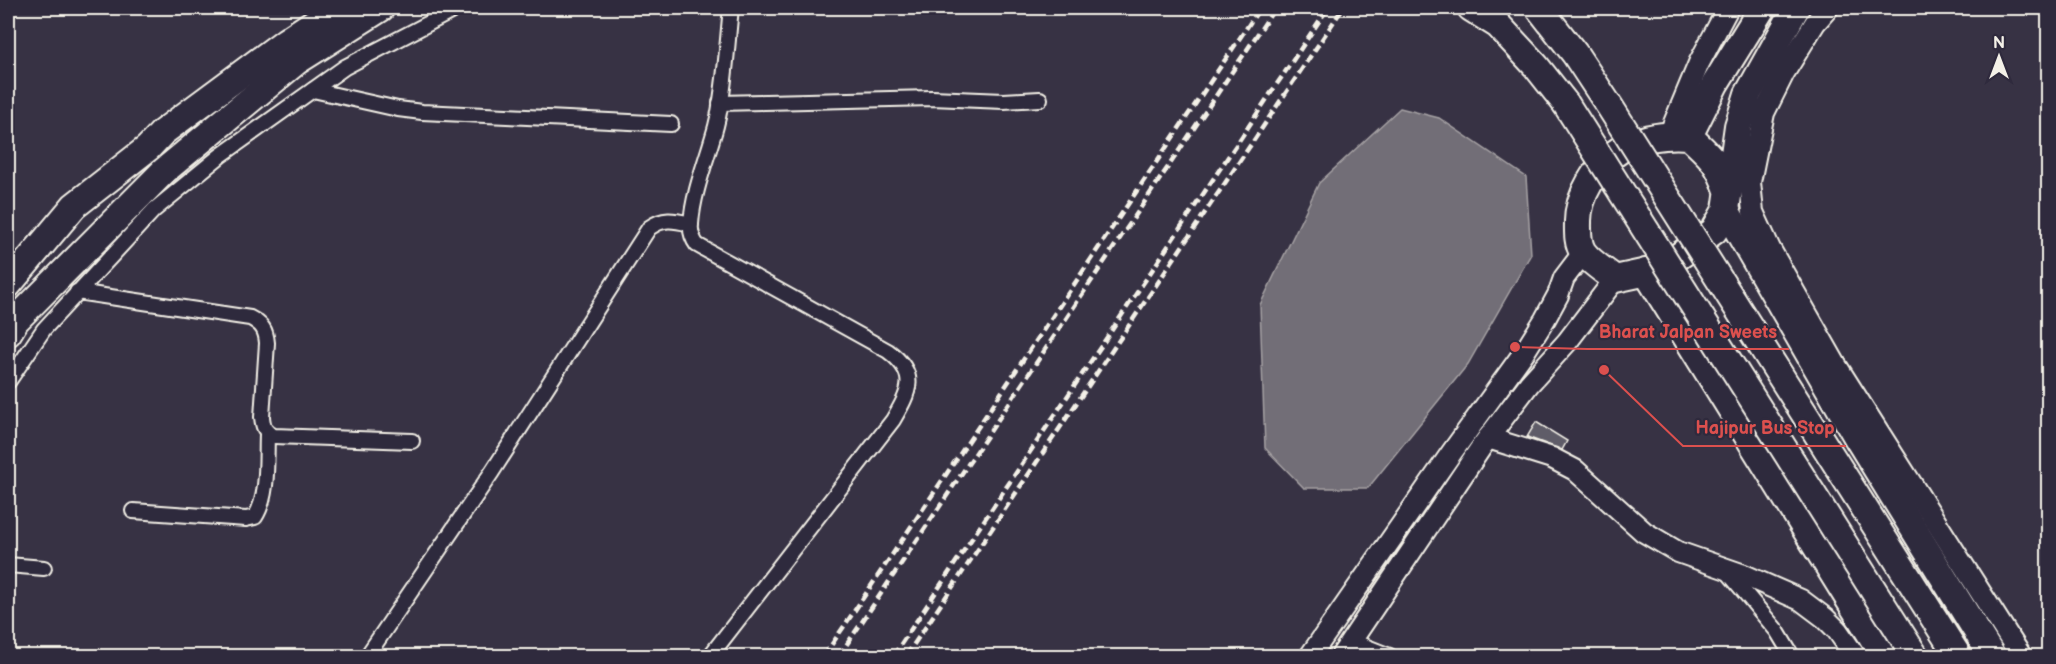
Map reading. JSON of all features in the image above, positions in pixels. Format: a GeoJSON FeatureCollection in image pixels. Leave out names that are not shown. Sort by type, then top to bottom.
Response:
{"type":"FeatureCollection","features":[{"type":"Feature","properties":{"kind":"highway"},"geometry":{"type":"LineString","coordinates":[[8,285],[74,207],[148,148],[163,132],[286,41],[336,8]]}},
{"type":"Feature","properties":{"kind":"highway"},"geometry":{"type":"LineString","coordinates":[[8,333],[16,320],[164,171],[297,61],[381,8]]}},
{"type":"Feature","properties":{"kind":"highway"},"geometry":{"type":"LineString","coordinates":[[1471,8],[1498,25],[1536,66],[1566,104],[1915,657]]}},
{"type":"Feature","properties":{"kind":"highway"},"geometry":{"type":"LineString","coordinates":[[1539,8],[1575,54],[1610,107],[1958,657]]}},
{"type":"Feature","properties":{"kind":"highway"},"geometry":{"type":"LineString","coordinates":[[1679,136],[1762,8]]}},
{"type":"Feature","properties":{"kind":"highway"},"geometry":{"type":"LineString","coordinates":[[1796,8],[1748,94],[1738,126],[1727,200],[1714,231],[1661,269],[1615,279],[1583,253],[1577,238],[1578,211],[1585,191],[1599,168],[1615,152],[1649,137],[1679,136],[1713,158],[1720,168],[1727,200],[1858,439],[1992,657]]}},
{"type":"Feature","properties":{"kind":"highway"},"geometry":{"type":"LineString","coordinates":[[1748,94],[1764,113]]}},
{"type":"Feature","properties":{"kind":"highway"},"geometry":{"type":"LineString","coordinates":[[148,148],[164,171]]}},
{"type":"Feature","properties":{"kind":"highway"},"geometry":{"type":"LineString","coordinates":[[1646,272],[1884,657]]}},
{"type":"Feature","properties":{"kind":"street"},"geometry":{"type":"LineString","coordinates":[[8,382],[44,328],[154,210],[220,156],[345,67],[458,8]]}},
{"type":"Feature","properties":{"kind":"street"},"geometry":{"type":"LineString","coordinates":[[710,657],[893,420],[908,391],[909,381],[906,369],[888,351],[697,245],[692,238],[691,224],[720,103],[731,8]]}},
{"type":"Feature","properties":{"kind":"street"},"geometry":{"type":"LineString","coordinates":[[1679,136],[1699,63],[1728,8]]}},
{"type":"Feature","properties":{"kind":"street"},"geometry":{"type":"LineString","coordinates":[[1828,8],[1815,23],[1784,73],[1764,113],[1750,182],[1753,212],[1770,249],[1836,365],[2021,657]]}},
{"type":"Feature","properties":{"kind":"street"},"geometry":{"type":"LineString","coordinates":[[313,90],[398,110],[671,124]]}},
{"type":"Feature","properties":{"kind":"street"},"geometry":{"type":"LineString","coordinates":[[720,103],[932,98],[1004,101],[1040,99]]}},
{"type":"Feature","properties":{"kind":"street"},"geometry":{"type":"LineString","coordinates":[[367,657],[492,472],[649,228],[659,221],[671,219],[691,224]]}},
{"type":"Feature","properties":{"kind":"street"},"geometry":{"type":"LineString","coordinates":[[1310,657],[1525,351],[1558,295],[1564,278],[1583,253]]}},
{"type":"Feature","properties":{"kind":"street"},"geometry":{"type":"LineString","coordinates":[[1390,657],[1346,649],[1488,438],[1528,384],[1567,342],[1615,279]]}},
{"type":"Feature","properties":{"kind":"street"},"geometry":{"type":"LineString","coordinates":[[77,292],[250,318],[260,323],[266,331],[262,417],[263,427],[267,434],[264,497],[255,517],[246,519],[133,511]]}},
{"type":"Feature","properties":{"kind":"street"},"geometry":{"type":"LineString","coordinates":[[267,434],[412,441]]}},
{"type":"Feature","properties":{"kind":"street"},"geometry":{"type":"LineString","coordinates":[[1488,438],[1552,458],[1575,470],[1644,532],[1678,552],[1754,579],[1801,600],[1825,618],[1855,657]]}},
{"type":"Feature","properties":{"kind":"street"},"geometry":{"type":"LineString","coordinates":[[8,565],[44,568]]}},
{"type":"Feature","properties":{"kind":"street"},"geometry":{"type":"LineString","coordinates":[[1726,570],[1777,631],[1792,657]]}},
{"type":"Feature","properties":{"kind":"shaded area"},"geometry":{"type":"Polygon","coordinates":[[[1400,108],[1439,118],[1526,177],[1531,254],[1468,364],[1368,488],[1304,488],[1265,448],[1260,305],[1319,183],[1400,108]]]}},
{"type":"Feature","properties":{"kind":"building"},"geometry":{"type":"Polygon","coordinates":[[[1536,422],[1567,441],[1562,450],[1527,437],[1536,422]]]}},
{"type":"Feature","properties":{"kind":"railway"},"geometry":{"type":"LineString","coordinates":[[824,656],[1260,8]]}},
{"type":"Feature","properties":{"kind":"railway"},"geometry":{"type":"LineString","coordinates":[[839,656],[1275,8]]}},
{"type":"Feature","properties":{"kind":"railway"},"geometry":{"type":"LineString","coordinates":[[893,656],[1328,8]]}},
{"type":"Feature","properties":{"kind":"railway"},"geometry":{"type":"LineString","coordinates":[[906,656],[1343,8]]}},
{"type":"Feature","properties":{"kind":"place","name":"Bharat Jalpan Sweets"},"geometry":{"type":"Point","coordinates":[1515,347]}},
{"type":"Feature","properties":{"kind":"place","name":"Hajipur Bus Stop"},"geometry":{"type":"Point","coordinates":[1604,370]}}]}
